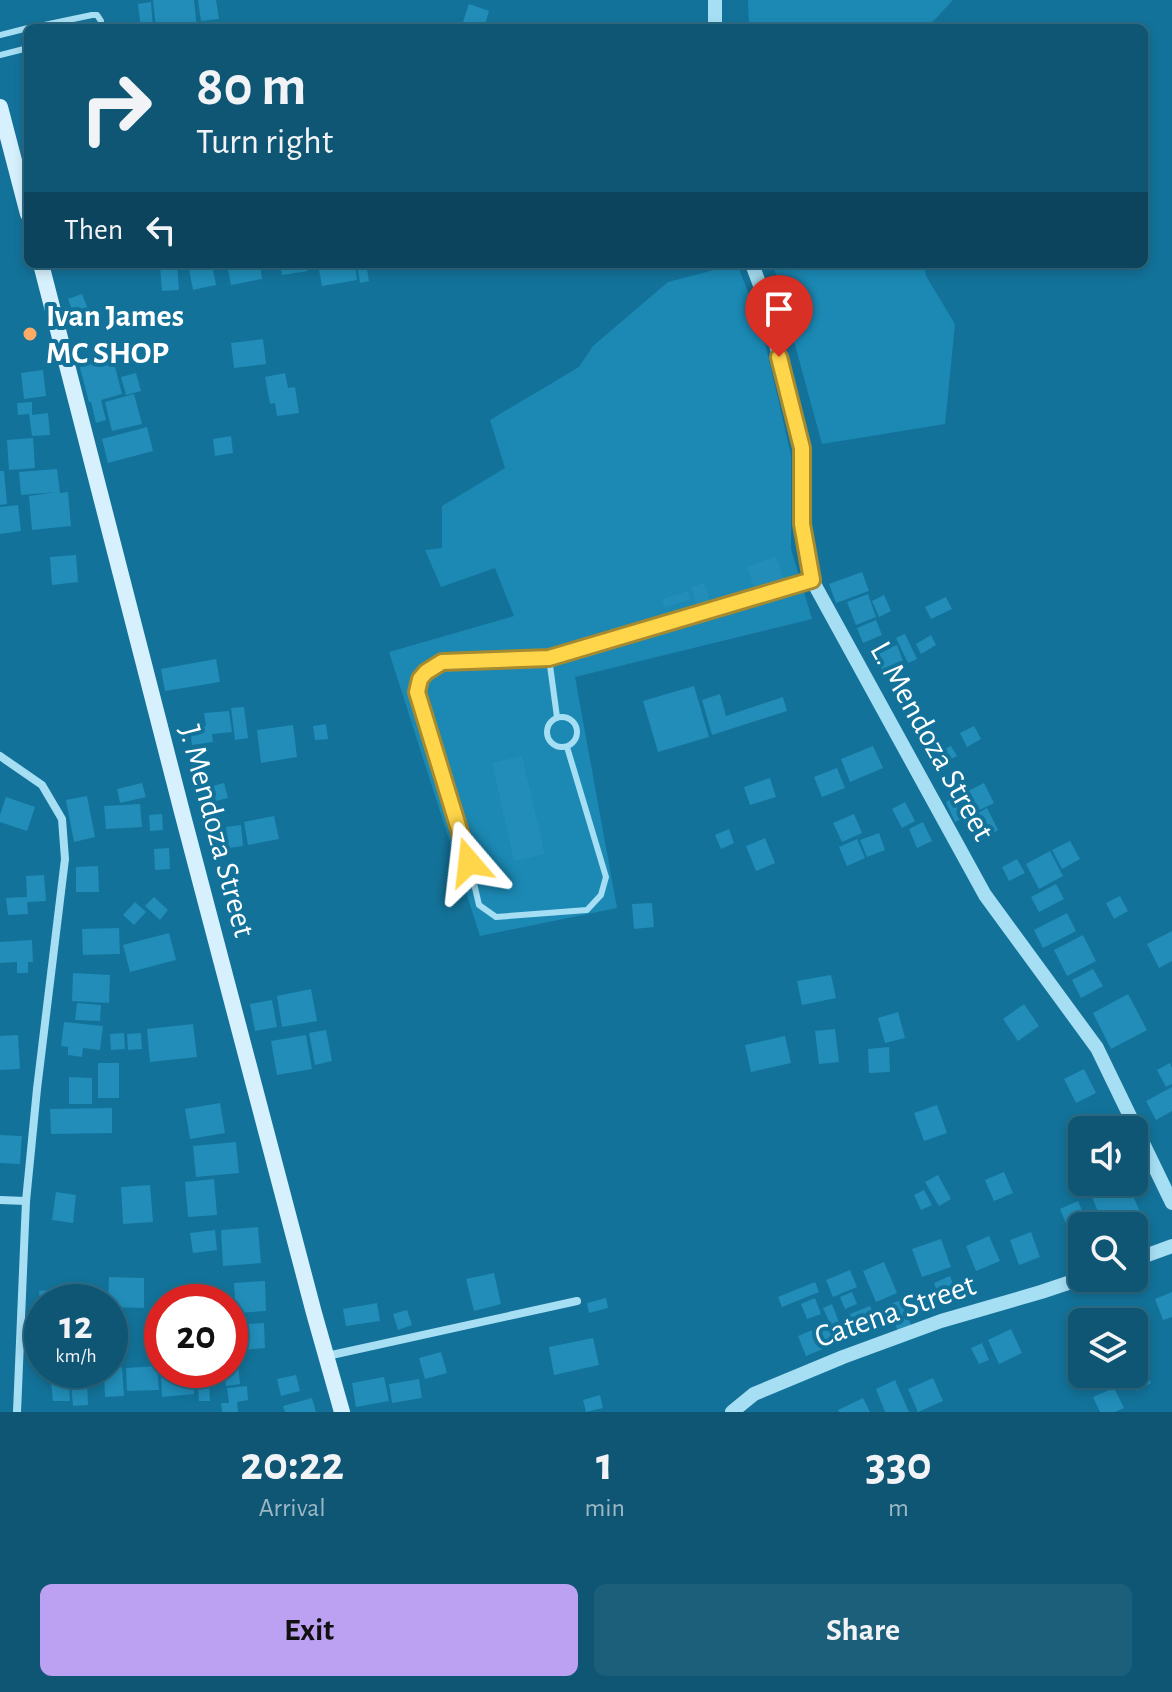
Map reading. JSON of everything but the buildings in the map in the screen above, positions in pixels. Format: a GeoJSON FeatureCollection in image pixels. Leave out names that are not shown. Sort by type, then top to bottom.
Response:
{"type":"FeatureCollection","features":[{"type":"Feature","properties":{"kind":"main road"},"geometry":{"type":"LineString","coordinates":[[0,107],[24,199]]}},
{"type":"Feature","properties":{"kind":"main road","name":"J. Mendoza Street"},"geometry":{"type":"LineString","coordinates":[[42,268],[182,812],[342,1412]]}},
{"type":"Feature","properties":{"kind":"street"},"geometry":{"type":"LineString","coordinates":[[715,0],[715,24]]}},
{"type":"Feature","properties":{"kind":"street","name":"L. Mendoza Street"},"geometry":{"type":"LineString","coordinates":[[754,268],[764,296],[802,448],[802,524],[812,580],[985,895],[1097,1048],[1172,1203]]}},
{"type":"Feature","properties":{"kind":"street"},"geometry":{"type":"LineString","coordinates":[[0,756],[42,785],[62,819],[65,859],[26,1201],[17,1412]]}},
{"type":"Feature","properties":{"kind":"street"},"geometry":{"type":"LineString","coordinates":[[0,1200],[26,1201]]}},
{"type":"Feature","properties":{"kind":"street"},"geometry":{"type":"LineString","coordinates":[[1148,1255],[1172,1246]]}},
{"type":"Feature","properties":{"kind":"street","name":"Catena Street"},"geometry":{"type":"LineString","coordinates":[[732,1412],[754,1394],[843,1357],[941,1321],[1068,1283]]}},
{"type":"Feature","properties":{"kind":"street"},"geometry":{"type":"LineString","coordinates":[[326,1357],[577,1301]]}},
{"type":"Feature","properties":{"kind":"lane"},"geometry":{"type":"LineString","coordinates":[[48,24],[92,15],[97,15],[101,24]]}},
{"type":"Feature","properties":{"kind":"lane"},"geometry":{"type":"LineString","coordinates":[[0,35],[24,29]]}},
{"type":"Feature","properties":{"kind":"lane"},"geometry":{"type":"LineString","coordinates":[[0,55],[24,49]]}},
{"type":"Feature","properties":{"kind":"lane"},"geometry":{"type":"LineString","coordinates":[[567,747],[606,877],[601,895],[587,910],[496,917],[479,905],[469,862],[417,692],[420,679],[426,672],[442,662],[549,658],[812,580]]}},
{"type":"Feature","properties":{"kind":"lane"},"geometry":{"type":"LineString","coordinates":[[549,658],[557,717]]}},
{"type":"Feature","properties":{"kind":"lane"},"geometry":{"type":"LineString","coordinates":[[566,716],[574,722],[578,731],[575,741],[567,747],[557,747],[549,741],[546,732],[549,722],[557,717],[566,716]]}},
{"type":"Feature","properties":{"kind":"shaded area"},"geometry":{"type":"Polygon","coordinates":[[[748,0],[953,0],[931,24],[749,24],[748,0]]]}},
{"type":"Feature","properties":{"kind":"shaded area"},"geometry":{"type":"Polygon","coordinates":[[[722,268],[739,268],[761,325],[791,455],[791,549],[812,619],[575,677],[617,908],[480,936],[389,652],[514,616],[495,568],[441,587],[425,550],[442,548],[442,506],[505,468],[490,420],[579,367],[593,346],[668,282],[722,268]]]}},
{"type":"Feature","properties":{"kind":"shaded area"},"geometry":{"type":"Polygon","coordinates":[[[774,268],[925,268],[926,276],[955,324],[945,424],[822,444],[774,268]]]}},
{"type":"Feature","properties":{"kind":"place","name":"Ivan James MC SHOP"},"geometry":{"type":"Point","coordinates":[30,334]}},
{"type":"Feature","properties":{"kind":"route"},"geometry":{"type":"LineString","coordinates":[[469,862],[417,692],[420,679],[426,672],[442,662],[549,658],[812,580],[802,524],[802,448],[779,357]]}}]}
